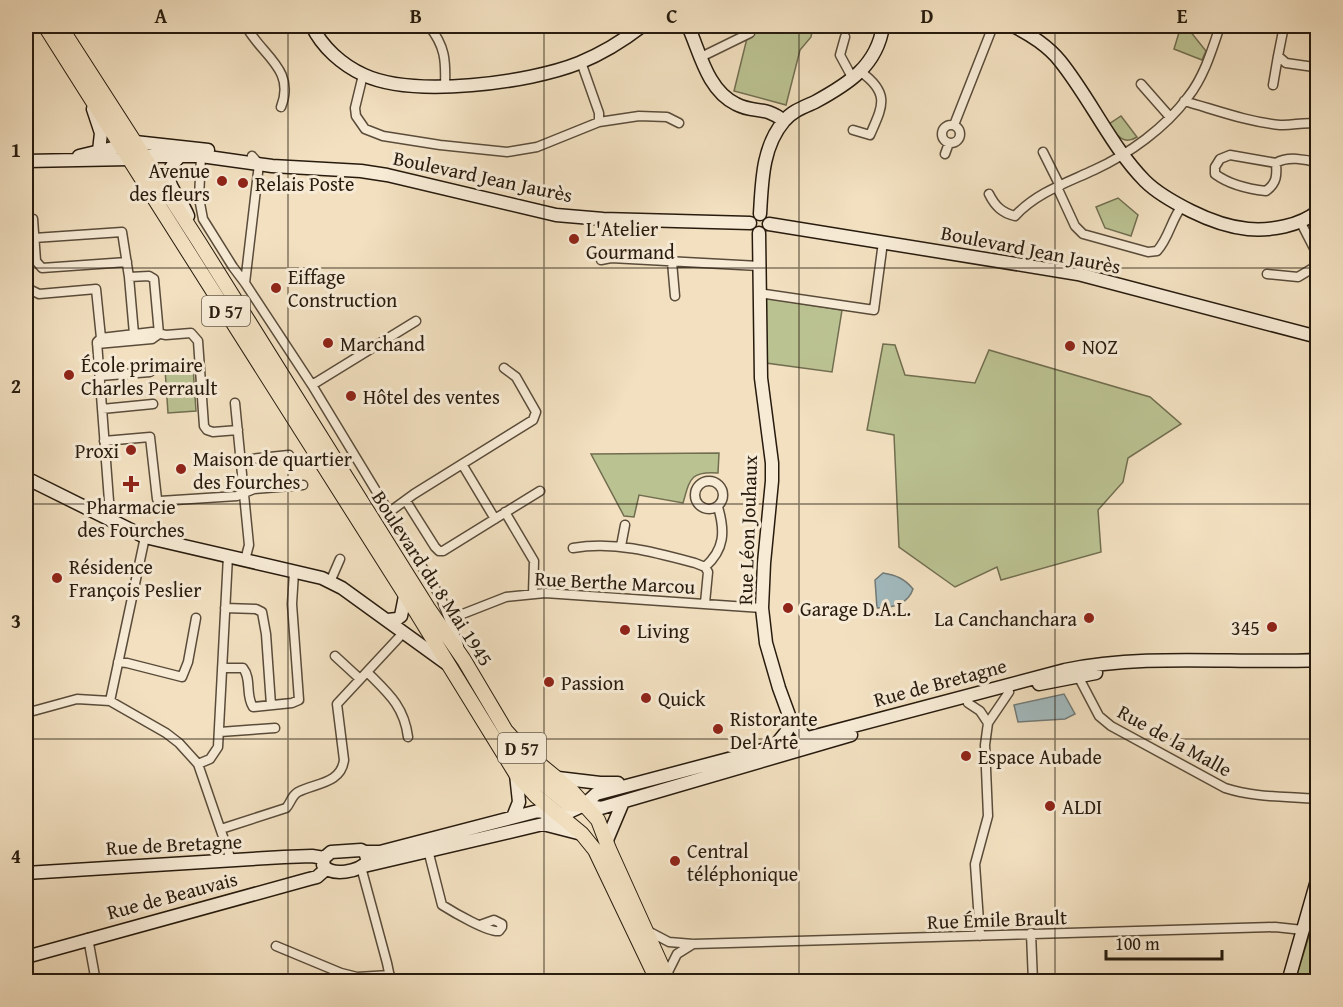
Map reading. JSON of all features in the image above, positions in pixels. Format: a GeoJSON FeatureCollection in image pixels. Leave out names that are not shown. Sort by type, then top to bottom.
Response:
{"type":"FeatureCollection","features":[{"type":"Feature","properties":{"kind":"main road"},"geometry":{"type":"LineString","coordinates":[[45,26],[83,85],[101,133],[99,152]]}},
{"type":"Feature","properties":{"kind":"main road","name":"Boulevard du 8 Mai 1945"},"geometry":{"type":"LineString","coordinates":[[60,26],[136,157],[500,750],[516,774],[536,796],[582,834],[600,858],[664,980]]}},
{"type":"Feature","properties":{"kind":"main road"},"geometry":{"type":"LineString","coordinates":[[312,26],[331,53],[363,75],[395,84],[414,86],[493,84],[510,81],[581,62],[618,43],[642,26]]}},
{"type":"Feature","properties":{"kind":"main road"},"geometry":{"type":"LineString","coordinates":[[688,26],[711,80],[723,95],[737,104],[773,112],[784,121]]}},
{"type":"Feature","properties":{"kind":"main road"},"geometry":{"type":"LineString","coordinates":[[760,214],[765,160],[774,135],[793,112],[843,87],[857,75],[877,46],[883,26]]}},
{"type":"Feature","properties":{"kind":"main road"},"geometry":{"type":"LineString","coordinates":[[1013,26],[1031,36],[1060,61],[1145,181],[1169,200],[1201,216],[1244,229],[1261,230],[1300,221],[1317,211]]}},
{"type":"Feature","properties":{"kind":"main road"},"geometry":{"type":"LineString","coordinates":[[26,161],[54,160],[99,152],[129,142],[92,87],[83,85]]}},
{"type":"Feature","properties":{"kind":"main road","name":"Boulevard Jean Jaurès"},"geometry":{"type":"LineString","coordinates":[[129,142],[167,145],[315,168],[387,175],[556,215],[603,219],[750,224]]}},
{"type":"Feature","properties":{"kind":"main road"},"geometry":{"type":"LineString","coordinates":[[136,157],[150,149],[167,145]]}},
{"type":"Feature","properties":{"kind":"main road"},"geometry":{"type":"LineString","coordinates":[[180,156],[170,167],[169,181],[185,208],[198,242]]}},
{"type":"Feature","properties":{"kind":"main road","name":"Boulevard Jean Jaurès"},"geometry":{"type":"LineString","coordinates":[[54,160],[113,161],[136,157],[201,156],[256,160]]}},
{"type":"Feature","properties":{"kind":"main road","name":"Boulevard du 8 Mai 1945"},"geometry":{"type":"LineString","coordinates":[[136,157],[183,227],[198,242],[428,608],[464,660],[506,731],[526,753],[558,778],[598,820],[608,845]]}},
{"type":"Feature","properties":{"kind":"main road"},"geometry":{"type":"LineString","coordinates":[[760,214],[768,219],[769,224],[767,230],[759,233],[754,231],[750,224],[752,218],[760,214]]}},
{"type":"Feature","properties":{"kind":"main road","name":"Boulevard Jean Jaurès"},"geometry":{"type":"LineString","coordinates":[[769,224],[1078,274],[1317,337]]}},
{"type":"Feature","properties":{"kind":"main road","name":"Rue Léon Jouhaux"},"geometry":{"type":"LineString","coordinates":[[759,233],[761,378],[772,463],[762,608],[766,643],[790,718],[806,738]]}},
{"type":"Feature","properties":{"kind":"main road"},"geometry":{"type":"LineString","coordinates":[[26,478],[145,537],[330,582],[388,620],[447,664]]}},
{"type":"Feature","properties":{"kind":"main road"},"geometry":{"type":"LineString","coordinates":[[388,620],[401,616],[405,596]]}},
{"type":"Feature","properties":{"kind":"main road","name":"Rue de Bretagne"},"geometry":{"type":"LineString","coordinates":[[26,873],[312,856],[335,873],[543,824],[584,805],[592,796],[1031,677],[1076,667],[1106,663],[1164,661],[1317,660]]}},
{"type":"Feature","properties":{"kind":"main road","name":"Rue de Bretagne"},"geometry":{"type":"LineString","coordinates":[[584,805],[601,808],[818,744],[1009,692],[1078,676],[1138,669],[1317,668]]}},
{"type":"Feature","properties":{"kind":"main road"},"geometry":{"type":"LineString","coordinates":[[774,747],[787,731],[790,718]]}},
{"type":"Feature","properties":{"kind":"main road"},"geometry":{"type":"LineString","coordinates":[[494,737],[568,804],[584,805]]}},
{"type":"Feature","properties":{"kind":"main road"},"geometry":{"type":"LineString","coordinates":[[513,817],[520,797],[516,774]]}},
{"type":"Feature","properties":{"kind":"main road"},"geometry":{"type":"LineString","coordinates":[[637,783],[600,783],[558,778],[560,816],[588,827],[608,845],[664,980]]}},
{"type":"Feature","properties":{"kind":"main road"},"geometry":{"type":"LineString","coordinates":[[608,845],[623,802]]}},
{"type":"Feature","properties":{"kind":"main road","name":"Rue de Bretagne"},"geometry":{"type":"LineString","coordinates":[[325,864],[331,852],[361,850],[380,852],[538,810],[560,816]]}},
{"type":"Feature","properties":{"kind":"main road"},"geometry":{"type":"LineString","coordinates":[[543,824],[582,834]]}},
{"type":"Feature","properties":{"kind":"main road"},"geometry":{"type":"LineString","coordinates":[[363,867],[368,861],[365,852]]}},
{"type":"Feature","properties":{"kind":"main road","name":"Rue de Beauvais"},"geometry":{"type":"LineString","coordinates":[[26,957],[88,938],[317,877],[325,864]]}},
{"type":"Feature","properties":{"kind":"main road"},"geometry":{"type":"LineString","coordinates":[[1288,981],[1317,877]]}},
{"type":"Feature","properties":{"kind":"street"},"geometry":{"type":"LineString","coordinates":[[246,26],[281,72],[286,95],[280,107]]}},
{"type":"Feature","properties":{"kind":"street"},"geometry":{"type":"LineString","coordinates":[[429,26],[439,38],[444,54],[445,86]]}},
{"type":"Feature","properties":{"kind":"street"},"geometry":{"type":"LineString","coordinates":[[954,125],[993,26]]}},
{"type":"Feature","properties":{"kind":"street"},"geometry":{"type":"LineString","coordinates":[[989,194],[994,203],[1006,214],[1015,216],[1025,205],[1042,193],[1124,154],[1170,117],[1185,101],[1201,75],[1220,26]]}},
{"type":"Feature","properties":{"kind":"street"},"geometry":{"type":"LineString","coordinates":[[1273,86],[1284,26]]}},
{"type":"Feature","properties":{"kind":"street"},"geometry":{"type":"LineString","coordinates":[[701,57],[750,33]]}},
{"type":"Feature","properties":{"kind":"street"},"geometry":{"type":"LineString","coordinates":[[844,37],[840,55],[857,75],[870,78],[882,98],[883,106],[870,135],[853,130]]}},
{"type":"Feature","properties":{"kind":"street"},"geometry":{"type":"LineString","coordinates":[[1278,56],[1286,63],[1314,67],[1317,65]]}},
{"type":"Feature","properties":{"kind":"street"},"geometry":{"type":"LineString","coordinates":[[581,62],[599,113],[599,122]]}},
{"type":"Feature","properties":{"kind":"street"},"geometry":{"type":"LineString","coordinates":[[363,75],[354,108],[356,116],[365,129],[382,136],[440,145],[507,152],[537,147],[599,122],[639,116],[667,117],[679,123]]}},
{"type":"Feature","properties":{"kind":"street"},"geometry":{"type":"LineString","coordinates":[[1141,84],[1170,117]]}},
{"type":"Feature","properties":{"kind":"street"},"geometry":{"type":"LineString","coordinates":[[1185,101],[1258,122],[1283,125],[1308,122],[1317,124]]}},
{"type":"Feature","properties":{"kind":"street"},"geometry":{"type":"LineString","coordinates":[[948,125],[954,125],[959,129],[960,135],[955,142],[949,143],[942,137],[942,131],[948,125]]}},
{"type":"Feature","properties":{"kind":"street"},"geometry":{"type":"LineString","coordinates":[[945,154],[949,143]]}},
{"type":"Feature","properties":{"kind":"street"},"geometry":{"type":"LineString","coordinates":[[1043,152],[1075,226],[1083,234],[1148,252],[1157,251],[1165,242],[1182,206]]}},
{"type":"Feature","properties":{"kind":"street"},"geometry":{"type":"LineString","coordinates":[[1276,163],[1277,177],[1273,186],[1266,190],[1250,189],[1224,180],[1215,174],[1215,167],[1220,159],[1230,155],[1276,163],[1282,159],[1317,163]]}},
{"type":"Feature","properties":{"kind":"street"},"geometry":{"type":"LineString","coordinates":[[201,156],[199,198],[203,219],[232,267],[312,385],[441,598],[464,660]]}},
{"type":"Feature","properties":{"kind":"street"},"geometry":{"type":"LineString","coordinates":[[245,283],[256,160]]}},
{"type":"Feature","properties":{"kind":"street"},"geometry":{"type":"LineString","coordinates":[[29,220],[34,238],[36,261],[42,268],[127,262]]}},
{"type":"Feature","properties":{"kind":"street"},"geometry":{"type":"LineString","coordinates":[[1300,221],[1317,256]]}},
{"type":"Feature","properties":{"kind":"street"},"geometry":{"type":"LineString","coordinates":[[34,238],[122,232],[134,334]]}},
{"type":"Feature","properties":{"kind":"street"},"geometry":{"type":"LineString","coordinates":[[759,293],[874,310],[883,242]]}},
{"type":"Feature","properties":{"kind":"street"},"geometry":{"type":"LineString","coordinates":[[601,260],[611,258],[759,266]]}},
{"type":"Feature","properties":{"kind":"street"},"geometry":{"type":"LineString","coordinates":[[672,262],[675,296]]}},
{"type":"Feature","properties":{"kind":"street"},"geometry":{"type":"LineString","coordinates":[[1267,274],[1298,277],[1317,265]]}},
{"type":"Feature","properties":{"kind":"street"},"geometry":{"type":"LineString","coordinates":[[129,277],[149,276],[154,279],[159,334]]}},
{"type":"Feature","properties":{"kind":"street"},"geometry":{"type":"LineString","coordinates":[[31,290],[39,294],[96,288],[104,441],[109,501],[114,523]]}},
{"type":"Feature","properties":{"kind":"street"},"geometry":{"type":"LineString","coordinates":[[312,385],[416,321]]}},
{"type":"Feature","properties":{"kind":"street"},"geometry":{"type":"LineString","coordinates":[[99,341],[152,332],[159,334],[191,333],[196,336],[204,426],[213,432],[238,430]]}},
{"type":"Feature","properties":{"kind":"street"},"geometry":{"type":"LineString","coordinates":[[99,341],[152,339],[159,334]]}},
{"type":"Feature","properties":{"kind":"street"},"geometry":{"type":"LineString","coordinates":[[388,513],[414,494],[533,420],[536,412],[516,377],[504,368]]}},
{"type":"Feature","properties":{"kind":"street"},"geometry":{"type":"LineString","coordinates":[[100,376],[150,372]]}},
{"type":"Feature","properties":{"kind":"street"},"geometry":{"type":"LineString","coordinates":[[235,403],[249,545],[245,560]]}},
{"type":"Feature","properties":{"kind":"street"},"geometry":{"type":"LineString","coordinates":[[102,409],[153,404]]}},
{"type":"Feature","properties":{"kind":"street"},"geometry":{"type":"LineString","coordinates":[[104,441],[150,437],[157,499],[160,501],[237,496],[254,489],[303,485]]}},
{"type":"Feature","properties":{"kind":"street"},"geometry":{"type":"LineString","coordinates":[[241,460],[289,455]]}},
{"type":"Feature","properties":{"kind":"street"},"geometry":{"type":"LineString","coordinates":[[462,464],[495,519]]}},
{"type":"Feature","properties":{"kind":"street"},"geometry":{"type":"LineString","coordinates":[[406,501],[439,551],[443,551],[540,491]]}},
{"type":"Feature","properties":{"kind":"street"},"geometry":{"type":"LineString","coordinates":[[99,514],[109,501]]}},
{"type":"Feature","properties":{"kind":"street"},"geometry":{"type":"LineString","coordinates":[[705,567],[715,558],[723,533],[718,507]]}},
{"type":"Feature","properties":{"kind":"street"},"geometry":{"type":"LineString","coordinates":[[505,512],[534,561],[533,594]]}},
{"type":"Feature","properties":{"kind":"street"},"geometry":{"type":"LineString","coordinates":[[621,546],[625,525]]}},
{"type":"Feature","properties":{"kind":"street"},"geometry":{"type":"LineString","coordinates":[[110,701],[145,537]]}},
{"type":"Feature","properties":{"kind":"street"},"geometry":{"type":"LineString","coordinates":[[573,548],[598,545],[621,546],[705,567],[708,572],[705,603]]}},
{"type":"Feature","properties":{"kind":"street"},"geometry":{"type":"LineString","coordinates":[[198,764],[210,759],[218,747],[228,556]]}},
{"type":"Feature","properties":{"kind":"street"},"geometry":{"type":"LineString","coordinates":[[330,582],[340,559]]}},
{"type":"Feature","properties":{"kind":"street"},"geometry":{"type":"LineString","coordinates":[[222,668],[243,668],[247,673],[250,702],[253,707],[292,703],[299,700],[292,604],[294,572]]}},
{"type":"Feature","properties":{"kind":"street","name":"Rue Berthe Marcou"},"geometry":{"type":"LineString","coordinates":[[447,612],[460,615],[506,597],[533,594],[762,608]]}},
{"type":"Feature","properties":{"kind":"street"},"geometry":{"type":"LineString","coordinates":[[225,608],[256,609],[262,612],[266,634],[271,705]]}},
{"type":"Feature","properties":{"kind":"street","name":"Rue Berthe Marcou"},"geometry":{"type":"LineString","coordinates":[[454,631],[458,623],[470,612]]}},
{"type":"Feature","properties":{"kind":"street"},"geometry":{"type":"LineString","coordinates":[[118,662],[182,677],[188,662],[196,618]]}},
{"type":"Feature","properties":{"kind":"street"},"geometry":{"type":"LineString","coordinates":[[221,829],[286,808],[292,796],[298,792],[327,782],[335,776],[343,767],[344,760],[337,704],[404,632]]}},
{"type":"Feature","properties":{"kind":"street"},"geometry":{"type":"LineString","coordinates":[[334,656],[360,679]]}},
{"type":"Feature","properties":{"kind":"street"},"geometry":{"type":"LineString","coordinates":[[367,672],[398,704],[406,722],[408,737]]}},
{"type":"Feature","properties":{"kind":"street","name":"Rue de la Malle"},"geometry":{"type":"LineString","coordinates":[[1078,676],[1100,717],[1111,726],[1225,788],[1242,794],[1317,799]]}},
{"type":"Feature","properties":{"kind":"street"},"geometry":{"type":"LineString","coordinates":[[980,936],[975,864],[988,816],[985,745],[988,723],[1009,692]]}},
{"type":"Feature","properties":{"kind":"street"},"geometry":{"type":"LineString","coordinates":[[26,713],[77,699],[110,701],[166,733],[179,743],[198,764],[231,860]]}},
{"type":"Feature","properties":{"kind":"street"},"geometry":{"type":"LineString","coordinates":[[968,703],[980,711],[988,723]]}},
{"type":"Feature","properties":{"kind":"street"},"geometry":{"type":"LineString","coordinates":[[220,732],[275,728]]}},
{"type":"Feature","properties":{"kind":"street"},"geometry":{"type":"LineString","coordinates":[[428,850],[442,905],[455,914],[480,924]]}},
{"type":"Feature","properties":{"kind":"street"},"geometry":{"type":"LineString","coordinates":[[276,946],[341,973],[357,977],[390,978],[363,867]]}},
{"type":"Feature","properties":{"kind":"street","name":"Rue Émile Brault"},"geometry":{"type":"LineString","coordinates":[[645,930],[669,942],[693,944],[1275,927],[1303,930]]}},
{"type":"Feature","properties":{"kind":"street"},"geometry":{"type":"LineString","coordinates":[[1031,933],[1033,981]]}},
{"type":"Feature","properties":{"kind":"street"},"geometry":{"type":"LineString","coordinates":[[88,938],[96,981]]}},
{"type":"Feature","properties":{"kind":"street"},"geometry":{"type":"LineString","coordinates":[[664,980],[677,954],[693,944]]}},
{"type":"Feature","properties":{"kind":"green space"},"geometry":{"type":"Polygon","coordinates":[[[750,26],[813,26],[811,37],[800,50],[786,105],[734,91],[750,26]]]}},
{"type":"Feature","properties":{"kind":"green space"},"geometry":{"type":"Polygon","coordinates":[[[1181,26],[1186,26],[1206,51],[1202,60],[1174,49],[1181,26]]]}},
{"type":"Feature","properties":{"kind":"green space"},"geometry":{"type":"Polygon","coordinates":[[[1121,116],[1137,137],[1124,140],[1115,132],[1109,124],[1121,116]]]}},
{"type":"Feature","properties":{"kind":"green space"},"geometry":{"type":"Polygon","coordinates":[[[1118,198],[1138,215],[1131,236],[1105,228],[1096,207],[1118,198]]]}},
{"type":"Feature","properties":{"kind":"green space"},"geometry":{"type":"Polygon","coordinates":[[[765,298],[842,310],[832,372],[766,363],[765,298]]]}},
{"type":"Feature","properties":{"kind":"green space"},"geometry":{"type":"Polygon","coordinates":[[[883,344],[895,345],[905,375],[975,383],[989,350],[1150,397],[1181,424],[1128,458],[1123,482],[1098,510],[1101,552],[1001,580],[997,567],[955,587],[899,547],[894,435],[867,430],[883,344]]]}},
{"type":"Feature","properties":{"kind":"green space"},"geometry":{"type":"Polygon","coordinates":[[[193,367],[196,411],[168,413],[165,369],[193,367]]]}},
{"type":"Feature","properties":{"kind":"green space"},"geometry":{"type":"Polygon","coordinates":[[[719,453],[718,473],[696,475],[687,488],[683,503],[639,495],[634,517],[624,516],[591,454],[719,453]]]}},
{"type":"Feature","properties":{"kind":"green space"},"geometry":{"type":"Polygon","coordinates":[[[1317,910],[1317,981],[1295,981],[1317,910]]]}},
{"type":"Feature","properties":{"kind":"water"},"geometry":{"type":"Polygon","coordinates":[[[883,573],[900,578],[913,589],[904,602],[877,608],[875,580],[883,573]]]}},
{"type":"Feature","properties":{"kind":"water"},"geometry":{"type":"Polygon","coordinates":[[[1064,694],[1075,714],[1065,719],[1018,722],[1014,705],[1064,694]]]}},
{"type":"Feature","properties":{"kind":"place","name":"Avenue des fleurs"},"geometry":{"type":"Point","coordinates":[222,181]}},
{"type":"Feature","properties":{"kind":"place","name":"Relais Poste"},"geometry":{"type":"Point","coordinates":[243,183]}},
{"type":"Feature","properties":{"kind":"place","name":"L'Atelier Gourmand"},"geometry":{"type":"Point","coordinates":[574,239]}},
{"type":"Feature","properties":{"kind":"place","name":"Eiffage Construction"},"geometry":{"type":"Point","coordinates":[276,288]}},
{"type":"Feature","properties":{"kind":"place","name":"Marchand"},"geometry":{"type":"Point","coordinates":[328,343]}},
{"type":"Feature","properties":{"kind":"place","name":"NOZ"},"geometry":{"type":"Point","coordinates":[1070,346]}},
{"type":"Feature","properties":{"kind":"place","name":"École primaire Charles Perrault"},"geometry":{"type":"Point","coordinates":[69,375]}},
{"type":"Feature","properties":{"kind":"place","name":"Hôtel des ventes"},"geometry":{"type":"Point","coordinates":[351,396]}},
{"type":"Feature","properties":{"kind":"place","name":"Proxi"},"geometry":{"type":"Point","coordinates":[131,450]}},
{"type":"Feature","properties":{"kind":"place","name":"Maison de quartier des Fourches"},"geometry":{"type":"Point","coordinates":[181,469]}},
{"type":"Feature","properties":{"kind":"place","name":"Pharmacie des Fourches"},"geometry":{"type":"Point","coordinates":[131,484]}},
{"type":"Feature","properties":{"kind":"place","name":"Résidence François Peslier"},"geometry":{"type":"Point","coordinates":[57,578]}},
{"type":"Feature","properties":{"kind":"place","name":"Garage D.A.L."},"geometry":{"type":"Point","coordinates":[788,608]}},
{"type":"Feature","properties":{"kind":"place","name":"La Canchanchara"},"geometry":{"type":"Point","coordinates":[1089,618]}},
{"type":"Feature","properties":{"kind":"place","name":"345"},"geometry":{"type":"Point","coordinates":[1272,627]}},
{"type":"Feature","properties":{"kind":"place","name":"Living"},"geometry":{"type":"Point","coordinates":[625,630]}},
{"type":"Feature","properties":{"kind":"place","name":"Passion"},"geometry":{"type":"Point","coordinates":[549,682]}},
{"type":"Feature","properties":{"kind":"place","name":"Quick"},"geometry":{"type":"Point","coordinates":[646,698]}},
{"type":"Feature","properties":{"kind":"place","name":"Ristorante Del Arte"},"geometry":{"type":"Point","coordinates":[718,729]}},
{"type":"Feature","properties":{"kind":"place","name":"Espace Aubade"},"geometry":{"type":"Point","coordinates":[966,756]}},
{"type":"Feature","properties":{"kind":"place","name":"ALDI"},"geometry":{"type":"Point","coordinates":[1050,806]}},
{"type":"Feature","properties":{"kind":"place","name":"Central téléphonique"},"geometry":{"type":"Point","coordinates":[675,861]}}]}
